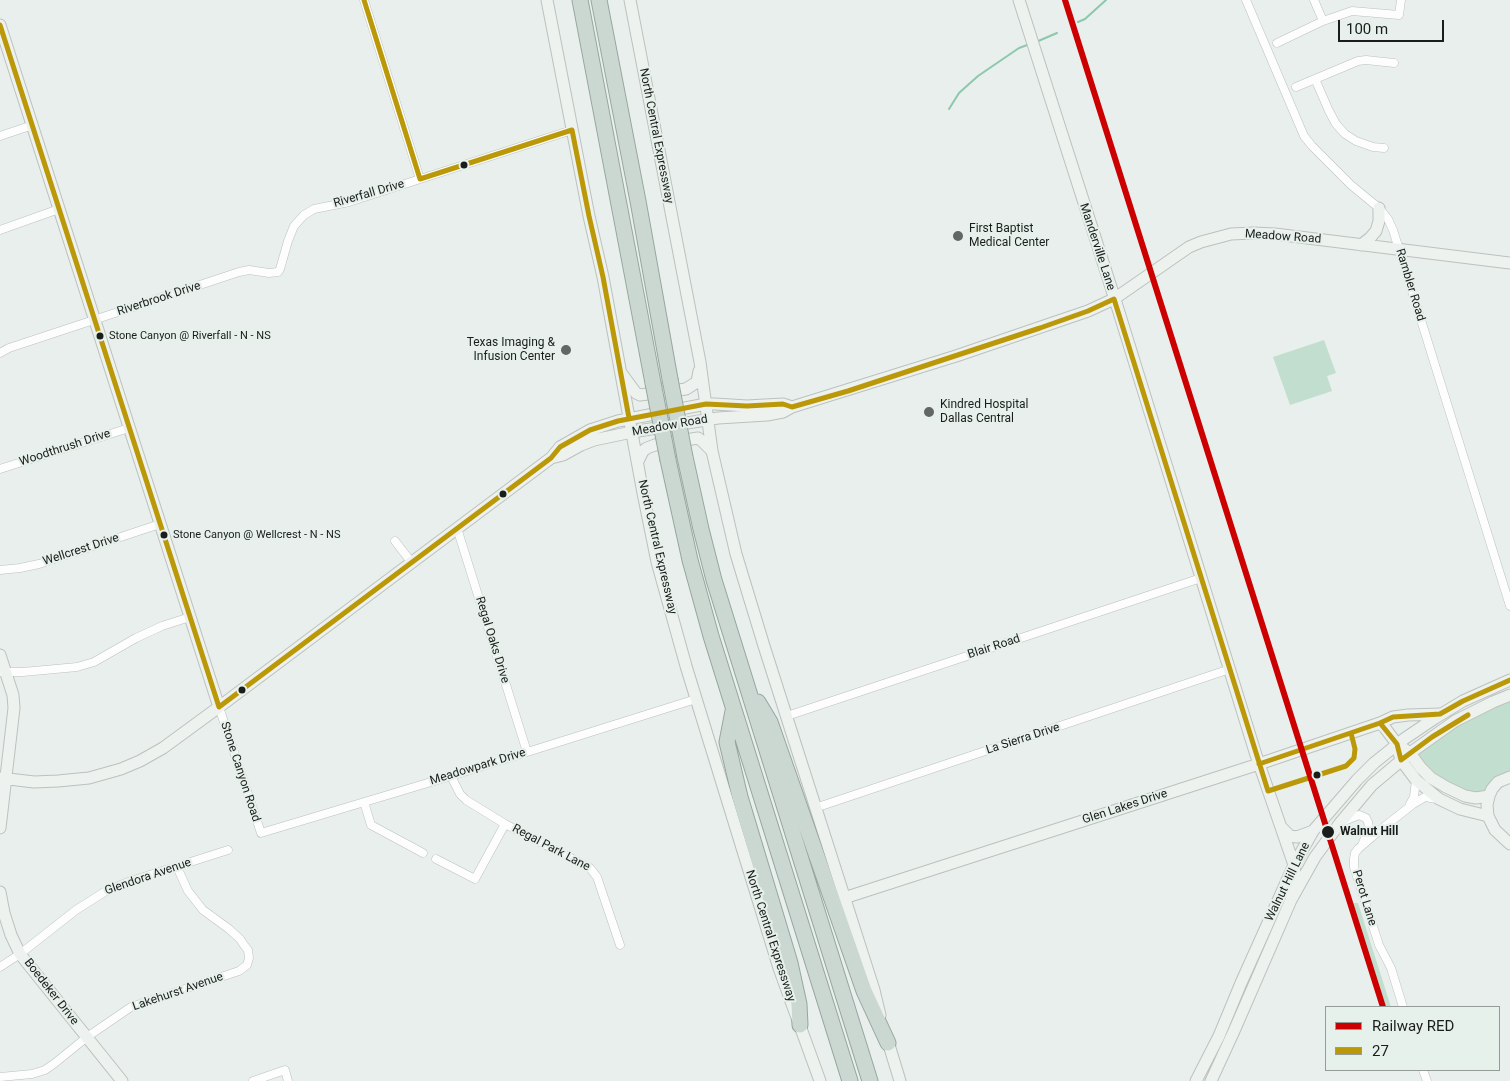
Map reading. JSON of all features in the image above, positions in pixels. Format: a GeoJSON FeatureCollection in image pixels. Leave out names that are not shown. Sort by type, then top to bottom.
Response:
{"type":"FeatureCollection","features":[{"type":"Feature","properties":{"kind":"highway"},"geometry":{"type":"LineString","coordinates":[[580,0],[668,460],[696,585],[850,1081]]}},
{"type":"Feature","properties":{"kind":"highway"},"geometry":{"type":"LineString","coordinates":[[599,0],[685,457],[701,529],[714,580],[744,679],[870,1081]]}},
{"type":"Feature","properties":{"kind":"highway"},"geometry":{"type":"LineString","coordinates":[[744,679],[770,722],[864,991],[888,1043]]}},
{"type":"Feature","properties":{"kind":"highway"},"geometry":{"type":"LineString","coordinates":[[733,709],[727,742],[740,797],[790,963],[799,1004],[800,1025]]}},
{"type":"Feature","properties":{"kind":"street"},"geometry":{"type":"LineString","coordinates":[[364,0],[420,179]]}},
{"type":"Feature","properties":{"kind":"street","name":"North Central Expressway"},"geometry":{"type":"LineString","coordinates":[[547,0],[589,216],[604,277],[629,418],[658,562],[696,699],[776,959],[820,1081]]}},
{"type":"Feature","properties":{"kind":"street","name":"North Central Expressway"},"geometry":{"type":"LineString","coordinates":[[630,0],[700,362],[712,451],[740,570],[874,990],[900,1081]]}},
{"type":"Feature","properties":{"kind":"street","name":"Manderville Lane"},"geometry":{"type":"LineString","coordinates":[[1020,0],[1259,764],[1294,865]]}},
{"type":"Feature","properties":{"kind":"street","name":"Rambler Road"},"geometry":{"type":"LineString","coordinates":[[1246,0],[1304,136],[1351,185],[1379,208],[1388,219],[1393,230],[1510,606]]}},
{"type":"Feature","properties":{"kind":"street"},"geometry":{"type":"LineString","coordinates":[[1314,0],[1323,22]]}},
{"type":"Feature","properties":{"kind":"street"},"geometry":{"type":"LineString","coordinates":[[1277,43],[1352,11],[1399,15],[1401,0]]}},
{"type":"Feature","properties":{"kind":"street","name":"Stone Canyon Road"},"geometry":{"type":"LineString","coordinates":[[0,25],[261,833]]}},
{"type":"Feature","properties":{"kind":"street"},"geometry":{"type":"LineString","coordinates":[[1296,87],[1358,61],[1394,63]]}},
{"type":"Feature","properties":{"kind":"street"},"geometry":{"type":"LineString","coordinates":[[1315,79],[1328,111],[1345,134],[1356,141],[1384,148]]}},
{"type":"Feature","properties":{"kind":"street"},"geometry":{"type":"LineString","coordinates":[[0,136],[33,125]]}},
{"type":"Feature","properties":{"kind":"street","name":"Riverfall Drive"},"geometry":{"type":"LineString","coordinates":[[262,272],[278,272],[280,270],[294,226],[304,215],[314,209],[348,202],[572,130]]}},
{"type":"Feature","properties":{"kind":"street"},"geometry":{"type":"LineString","coordinates":[[1361,245],[1376,231],[1379,221],[1379,208]]}},
{"type":"Feature","properties":{"kind":"street"},"geometry":{"type":"LineString","coordinates":[[0,230],[59,209]]}},
{"type":"Feature","properties":{"kind":"street","name":"Meadow Road"},"geometry":{"type":"LineString","coordinates":[[551,458],[563,455],[594,440],[632,432],[708,420],[783,412],[792,407],[854,389],[1040,328],[1088,311],[1114,299],[1189,247],[1215,238],[1242,233],[1266,233],[1510,263]]}},
{"type":"Feature","properties":{"kind":"street","name":"Riverbrook Drive"},"geometry":{"type":"LineString","coordinates":[[0,353],[9,348],[239,272],[249,270],[262,272]]}},
{"type":"Feature","properties":{"kind":"street"},"geometry":{"type":"LineString","coordinates":[[621,373],[640,396],[686,389],[692,386],[699,377],[700,362]]}},
{"type":"Feature","properties":{"kind":"street","name":"Meadow Road"},"geometry":{"type":"LineString","coordinates":[[3,778],[34,782],[89,778],[112,772],[140,761],[163,748],[551,458],[560,446],[578,436],[608,423],[706,404],[748,406],[783,404],[792,407]]}},
{"type":"Feature","properties":{"kind":"street","name":"Woodthrush Drive"},"geometry":{"type":"LineString","coordinates":[[0,469],[129,428]]}},
{"type":"Feature","properties":{"kind":"street"},"geometry":{"type":"LineString","coordinates":[[638,461],[643,451],[647,448],[698,438],[712,451]]}},
{"type":"Feature","properties":{"kind":"street","name":"Wellcrest Drive"},"geometry":{"type":"LineString","coordinates":[[0,570],[39,564],[160,524]]}},
{"type":"Feature","properties":{"kind":"street","name":"Regal Oaks Drive"},"geometry":{"type":"LineString","coordinates":[[457,528],[527,752]]}},
{"type":"Feature","properties":{"kind":"street"},"geometry":{"type":"LineString","coordinates":[[395,541],[412,563]]}},
{"type":"Feature","properties":{"kind":"street","name":"Blair Road"},"geometry":{"type":"LineString","coordinates":[[787,716],[1201,578]]}},
{"type":"Feature","properties":{"kind":"street"},"geometry":{"type":"LineString","coordinates":[[3,672],[77,667],[94,662],[162,626],[190,617]]}},
{"type":"Feature","properties":{"kind":"street"},"geometry":{"type":"LineString","coordinates":[[0,655],[3,672],[13,695],[14,708],[3,778],[0,828]]}},
{"type":"Feature","properties":{"kind":"street","name":"La Sierra Drive"},"geometry":{"type":"LineString","coordinates":[[815,808],[1230,669]]}},
{"type":"Feature","properties":{"kind":"street","name":"Walnut Hill Lane"},"geometry":{"type":"LineString","coordinates":[[1196,1081],[1219,1036],[1294,865],[1313,831],[1357,780],[1396,744],[1440,714],[1470,697],[1510,680]]}},
{"type":"Feature","properties":{"kind":"street","name":"Walnut Hill Lane"},"geometry":{"type":"LineString","coordinates":[[1211,1081],[1291,900],[1315,857],[1340,823],[1372,785],[1405,757],[1455,722],[1510,695]]}},
{"type":"Feature","properties":{"kind":"street","name":"Meadowpark Drive"},"geometry":{"type":"LineString","coordinates":[[261,833],[696,699]]}},
{"type":"Feature","properties":{"kind":"street","name":"Glen Lakes Drive"},"geometry":{"type":"LineString","coordinates":[[844,898],[1259,764],[1398,716],[1440,714]]}},
{"type":"Feature","properties":{"kind":"street"},"geometry":{"type":"LineString","coordinates":[[1382,722],[1405,757],[1416,780],[1414,797],[1408,808]]}},
{"type":"Feature","properties":{"kind":"street"},"geometry":{"type":"LineString","coordinates":[[1405,757],[1446,788],[1471,798],[1489,796]]}},
{"type":"Feature","properties":{"kind":"street"},"geometry":{"type":"LineString","coordinates":[[1384,774],[1406,775],[1416,780],[1439,799],[1460,809],[1488,816]]}},
{"type":"Feature","properties":{"kind":"street","name":"Regal Park Lane"},"geometry":{"type":"LineString","coordinates":[[451,776],[460,794],[466,800],[504,824],[587,865],[597,877],[620,945]]}},
{"type":"Feature","properties":{"kind":"street"},"geometry":{"type":"LineString","coordinates":[[1510,777],[1498,782],[1489,796],[1487,805],[1488,816],[1495,830],[1510,844]]}},
{"type":"Feature","properties":{"kind":"street","name":"Perot Lane"},"geometry":{"type":"LineString","coordinates":[[1403,1006],[1391,968],[1379,945],[1354,867],[1355,853],[1408,808],[1425,797],[1439,799]]}},
{"type":"Feature","properties":{"kind":"street"},"geometry":{"type":"LineString","coordinates":[[364,802],[371,825],[423,852]]}},
{"type":"Feature","properties":{"kind":"street"},"geometry":{"type":"LineString","coordinates":[[1340,823],[1359,815],[1366,818],[1369,827],[1363,845]]}},
{"type":"Feature","properties":{"kind":"street"},"geometry":{"type":"LineString","coordinates":[[436,859],[475,879],[504,824]]}},
{"type":"Feature","properties":{"kind":"street"},"geometry":{"type":"LineString","coordinates":[[1280,827],[1290,836],[1297,837],[1313,831]]}},
{"type":"Feature","properties":{"kind":"street","name":"Glendora Avenue"},"geometry":{"type":"LineString","coordinates":[[0,967],[92,899],[115,888],[228,850]]}},
{"type":"Feature","properties":{"kind":"street"},"geometry":{"type":"LineString","coordinates":[[1291,900],[1293,880],[1296,873],[1294,865]]}},
{"type":"Feature","properties":{"kind":"street","name":"Lakehurst Avenue"},"geometry":{"type":"LineString","coordinates":[[0,1077],[32,1074],[46,1070],[87,1037],[131,1007],[239,971],[247,965],[249,958],[248,950],[229,929],[203,910],[188,891],[177,867]]}},
{"type":"Feature","properties":{"kind":"street","name":"Boedeker Drive"},"geometry":{"type":"LineString","coordinates":[[0,892],[10,935],[20,954],[122,1081]]}},
{"type":"Feature","properties":{"kind":"street"},"geometry":{"type":"LineString","coordinates":[[1241,983],[1252,989]]}},
{"type":"Feature","properties":{"kind":"street"},"geometry":{"type":"LineString","coordinates":[[253,1081],[284,1070],[288,1081]]}},
{"type":"Feature","properties":{"kind":"green space"},"geometry":{"type":"Polygon","coordinates":[[[1324,340],[1336,373],[1327,376],[1332,391],[1290,405],[1273,357],[1324,340]]]}},
{"type":"Feature","properties":{"kind":"green space"},"geometry":{"type":"Polygon","coordinates":[[[1506,702],[1510,702],[1510,771],[1499,776],[1484,792],[1475,795],[1437,777],[1414,754],[1463,723],[1506,702]]]}},
{"type":"Feature","properties":{"kind":"green space"},"geometry":{"type":"Polygon","coordinates":[[[1353,903],[1358,903],[1391,1006],[1385,1006],[1353,903]]]}},
{"type":"Feature","properties":{"kind":"waterway"},"geometry":{"type":"LineString","coordinates":[[1078,22],[1085,19],[1106,0]]}},
{"type":"Feature","properties":{"kind":"waterway"},"geometry":{"type":"LineString","coordinates":[[1036,42],[1057,33]]}},
{"type":"Feature","properties":{"kind":"waterway"},"geometry":{"type":"LineString","coordinates":[[949,109],[959,93],[978,76],[1019,48],[1030,44]]}},
{"type":"Feature","properties":{"kind":"rail line","name":"RED"},"geometry":{"type":"LineString","coordinates":[[1065,0],[1383,1006]]}},
{"type":"Feature","properties":{"kind":"transit line","name":"27"},"geometry":{"type":"LineString","coordinates":[[364,0],[420,179],[572,130],[603,277],[629,418]]}},
{"type":"Feature","properties":{"kind":"transit line","name":"27"},"geometry":{"type":"LineString","coordinates":[[0,25],[219,707],[551,458],[560,447],[590,430],[618,421],[706,404],[747,406],[783,404],[792,407],[848,391],[1040,328],[1088,311],[1114,299],[1268,791],[1346,766],[1354,758],[1355,749],[1351,733]]}},
{"type":"Feature","properties":{"kind":"transit line","name":"27"},"geometry":{"type":"LineString","coordinates":[[1259,764],[1393,717],[1440,714],[1463,701],[1510,680]]}},
{"type":"Feature","properties":{"kind":"transit line","name":"27"},"geometry":{"type":"LineString","coordinates":[[1380,723],[1397,744],[1401,760],[1432,737],[1468,715]]}},
{"type":"Feature","properties":{"kind":"place","name":"First Baptist Medical Center"},"geometry":{"type":"Point","coordinates":[958,236]}},
{"type":"Feature","properties":{"kind":"place","name":"Stone Canyon @ Riverfall - N - NS"},"geometry":{"type":"Point","coordinates":[100,336]}},
{"type":"Feature","properties":{"kind":"place","name":"Texas Imaging & Infusion Center"},"geometry":{"type":"Point","coordinates":[566,350]}},
{"type":"Feature","properties":{"kind":"place","name":"Kindred Hospital Dallas Central"},"geometry":{"type":"Point","coordinates":[929,412]}},
{"type":"Feature","properties":{"kind":"place","name":"Stone Canyon @ Wellcrest - N - NS"},"geometry":{"type":"Point","coordinates":[164,535]}},
{"type":"Feature","properties":{"kind":"place","name":"Walnut Hill"},"geometry":{"type":"Point","coordinates":[1328,832]}}]}
